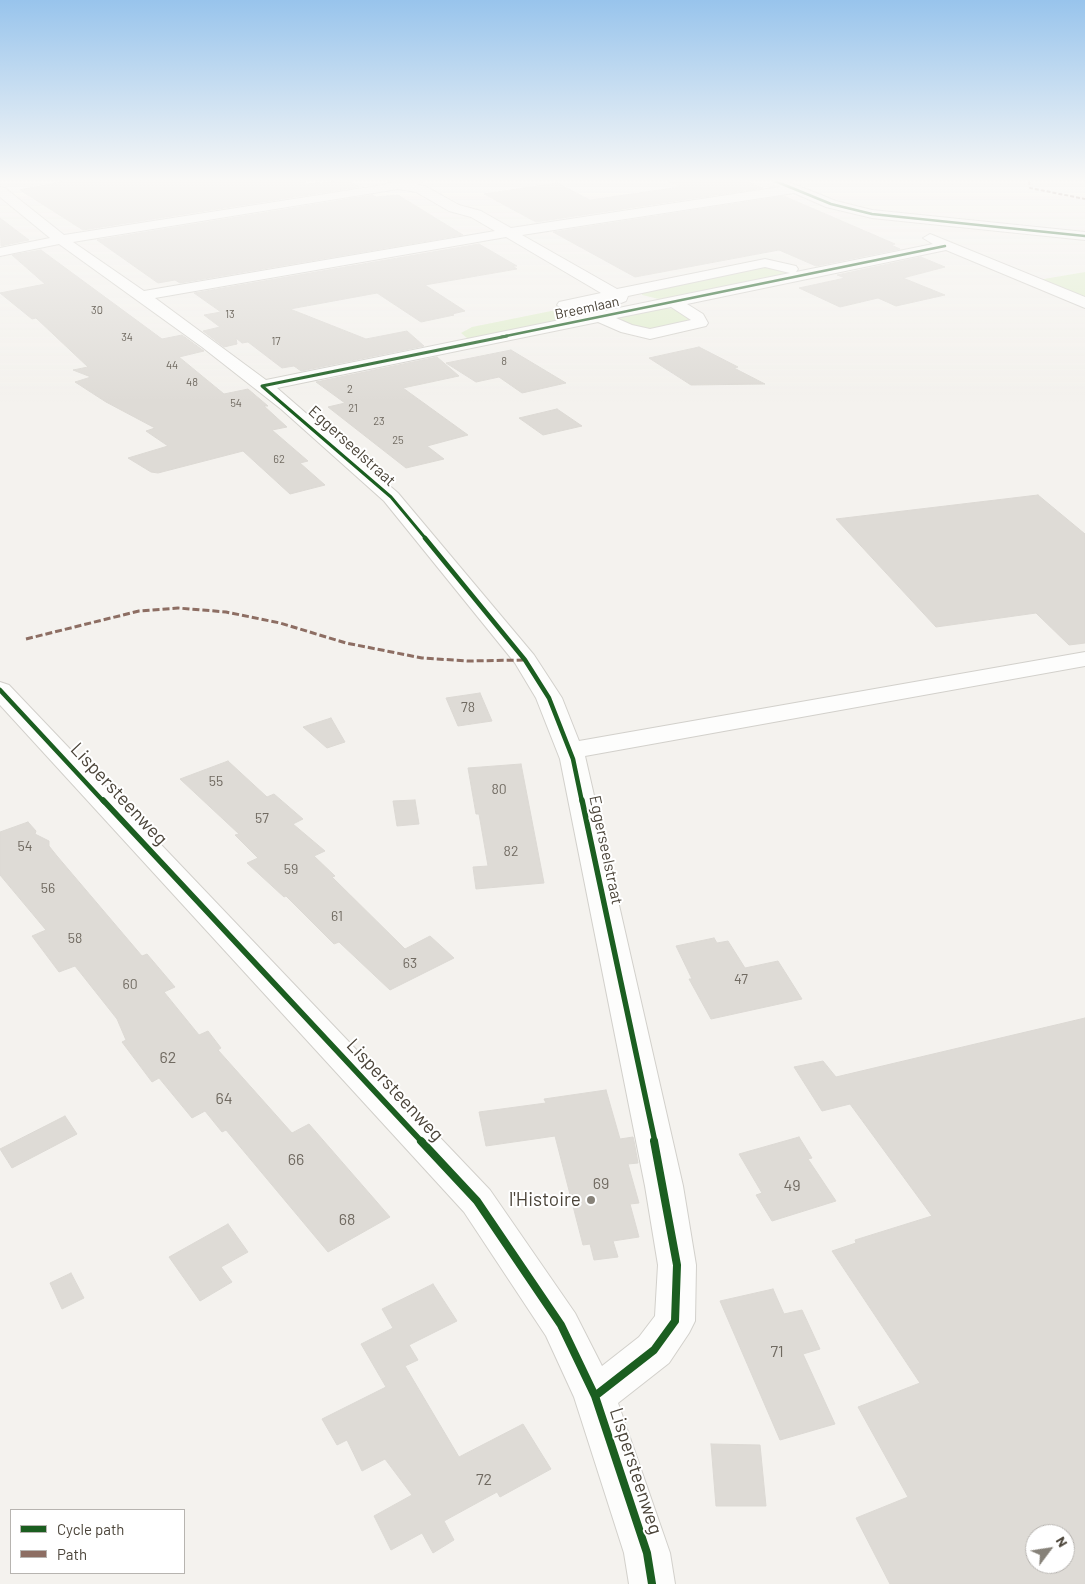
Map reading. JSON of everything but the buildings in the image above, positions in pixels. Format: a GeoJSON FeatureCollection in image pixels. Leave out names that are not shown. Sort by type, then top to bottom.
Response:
{"type":"FeatureCollection","features":[{"type":"Feature","properties":{"kind":"street","name":"Eggerseelstraat"},"geometry":{"type":"LineString","coordinates":[[83,255],[208,343],[262,386],[391,497],[525,660],[549,698],[570,751],[585,810],[656,1147],[677,1265],[675,1321],[654,1350],[595,1396]]}},
{"type":"Feature","properties":{"kind":"street"},"geometry":{"type":"LineString","coordinates":[[140,296],[379,255]]}},
{"type":"Feature","properties":{"kind":"street"},"geometry":{"type":"LineString","coordinates":[[545,255],[640,309]]}},
{"type":"Feature","properties":{"kind":"street","name":"Breemlaan"},"geometry":{"type":"LineString","coordinates":[[262,386],[902,255]]}},
{"type":"Feature","properties":{"kind":"street"},"geometry":{"type":"LineString","coordinates":[[967,255],[1085,304]]}},
{"type":"Feature","properties":{"kind":"street","name":"Breemlaan"},"geometry":{"type":"LineString","coordinates":[[551,308],[766,263],[781,265],[804,275]]}},
{"type":"Feature","properties":{"kind":"street","name":"Breemlaan"},"geometry":{"type":"LineString","coordinates":[[602,317],[627,329],[650,334],[700,323],[697,317],[674,302]]}},
{"type":"Feature","properties":{"kind":"street"},"geometry":{"type":"LineString","coordinates":[[450,333],[464,344]]}},
{"type":"Feature","properties":{"kind":"street"},"geometry":{"type":"LineString","coordinates":[[570,751],[1085,659]]}},
{"type":"Feature","properties":{"kind":"street","name":"Lispersteenweg"},"geometry":{"type":"LineString","coordinates":[[0,690],[477,1201],[561,1325],[595,1396],[647,1553],[652,1584]]}},
{"type":"Feature","properties":{"kind":"green space"},"geometry":{"type":"Polygon","coordinates":[[[764,266],[787,273],[663,300],[642,295],[642,292],[764,266]]]}},
{"type":"Feature","properties":{"kind":"green space"},"geometry":{"type":"Polygon","coordinates":[[[1085,272],[1085,299],[1038,280],[1085,272]]]}},
{"type":"Feature","properties":{"kind":"green space"},"geometry":{"type":"Polygon","coordinates":[[[597,302],[608,306],[608,310],[584,317],[569,308],[597,302]]]}},
{"type":"Feature","properties":{"kind":"green space"},"geometry":{"type":"Polygon","coordinates":[[[661,308],[676,309],[686,314],[689,319],[685,325],[652,331],[637,330],[619,319],[626,315],[661,308]]]}},
{"type":"Feature","properties":{"kind":"green space"},"geometry":{"type":"Polygon","coordinates":[[[561,309],[576,318],[475,339],[467,338],[461,333],[472,327],[561,309]]]}},
{"type":"Feature","properties":{"kind":"marked path"},"geometry":{"type":"LineString","coordinates":[[26,639],[139,611],[178,608],[226,612],[280,623],[346,643],[422,658],[468,661],[525,660]]}},
{"type":"Feature","properties":{"kind":"cycle path"},"geometry":{"type":"LineString","coordinates":[[262,386],[901,255]]}},
{"type":"Feature","properties":{"kind":"cycle path"},"geometry":{"type":"LineString","coordinates":[[262,386],[304,420],[391,497],[525,660],[549,698],[573,759],[664,1186],[677,1265],[675,1321],[654,1350],[595,1396]]}},
{"type":"Feature","properties":{"kind":"cycle path"},"geometry":{"type":"LineString","coordinates":[[0,690],[477,1201],[561,1325],[595,1396],[647,1553],[652,1584]]}},
{"type":"Feature","properties":{"kind":"place","name":"l'Histoire"},"geometry":{"type":"Point","coordinates":[591,1200]}}]}
